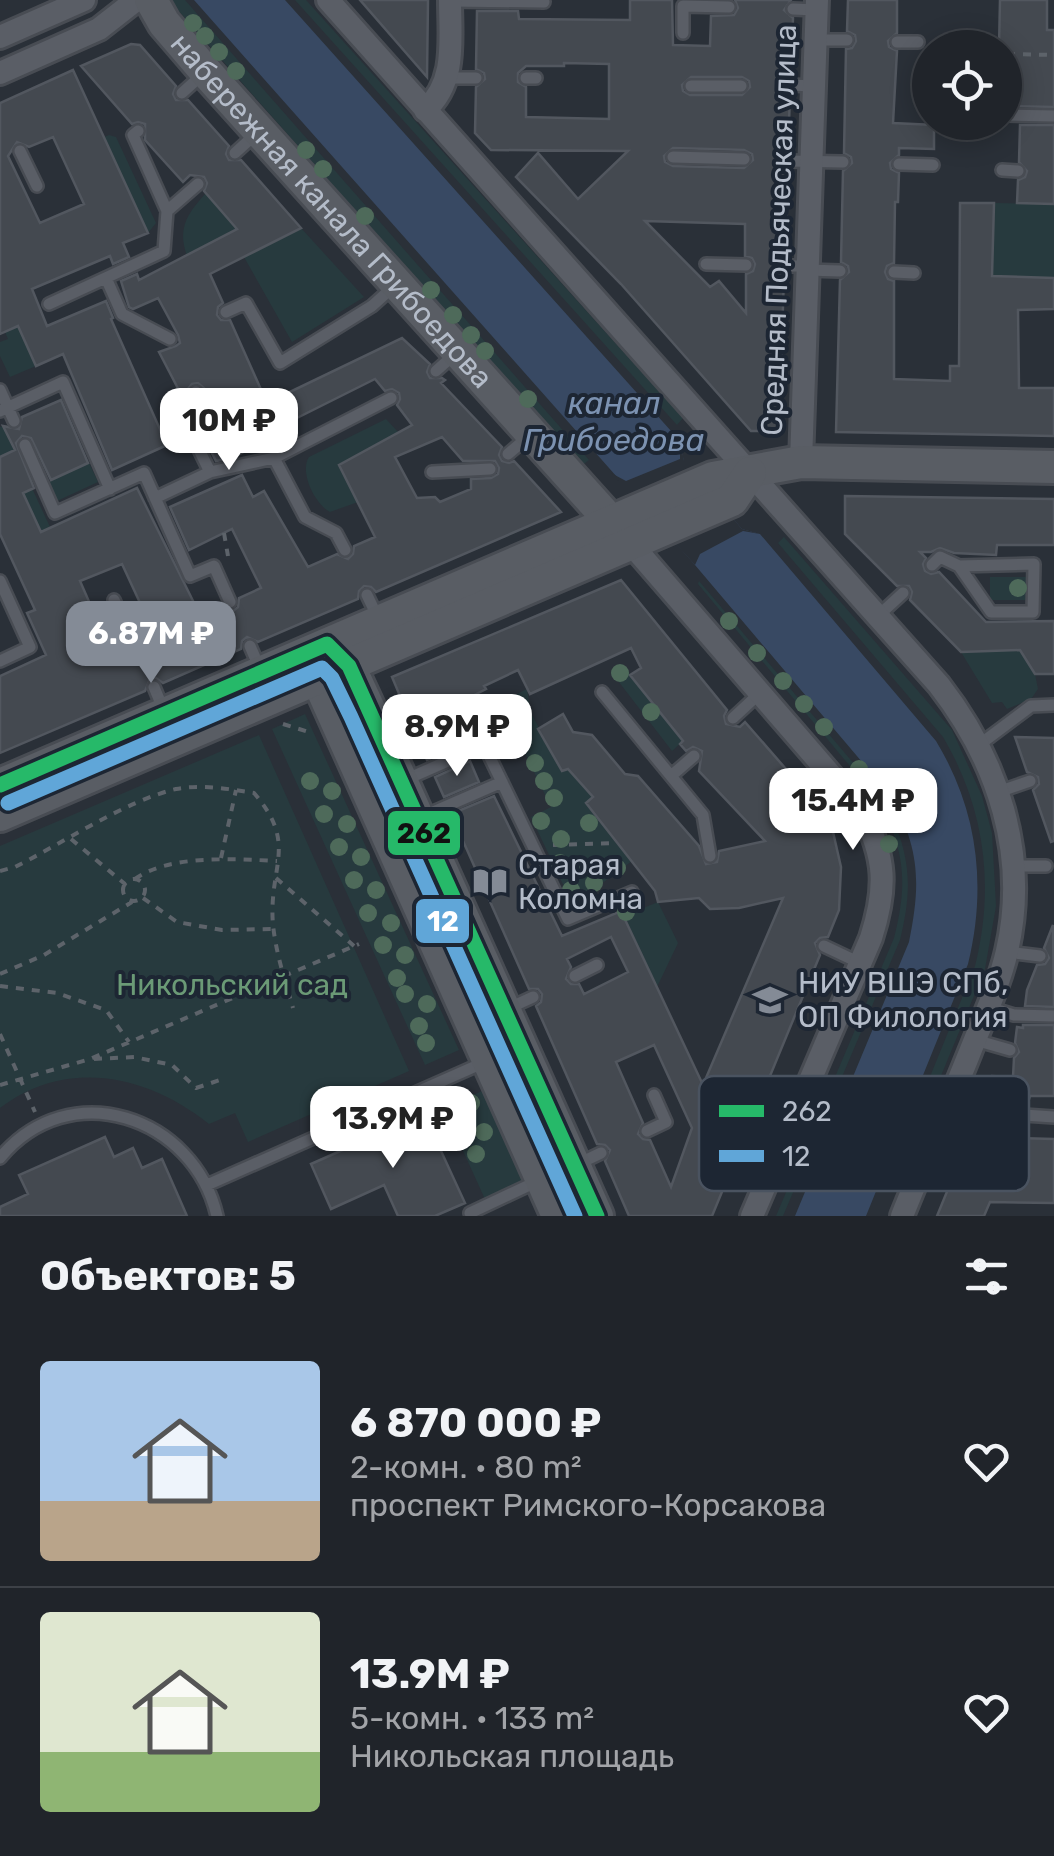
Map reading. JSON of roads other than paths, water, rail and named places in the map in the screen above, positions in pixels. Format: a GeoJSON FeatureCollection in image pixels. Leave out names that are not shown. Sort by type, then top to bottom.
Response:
{"type":"FeatureCollection","features":[{"type":"Feature","properties":{"kind":"main road","name":"набережная канала Грибоедова"},"geometry":{"type":"LineString","coordinates":[[152,0],[194,82],[247,142],[396,284],[447,361],[520,444],[635,528]]}},
{"type":"Feature","properties":{"kind":"main road"},"geometry":{"type":"LineString","coordinates":[[0,785],[160,700],[256,659],[338,656],[732,484],[801,462],[1054,467]]}},
{"type":"Feature","properties":{"kind":"main road"},"geometry":{"type":"LineString","coordinates":[[0,816],[318,680],[374,608],[635,528]]}},
{"type":"Feature","properties":{"kind":"main road"},"geometry":{"type":"LineString","coordinates":[[338,656],[418,818],[518,1004],[520,1046],[588,1159],[596,1216]]}},
{"type":"Feature","properties":{"kind":"main road"},"geometry":{"type":"LineString","coordinates":[[318,680],[558,1216]]}},
{"type":"Feature","properties":{"kind":"street"},"geometry":{"type":"LineString","coordinates":[[84,0],[0,39],[6,71],[99,29],[136,0]]}},
{"type":"Feature","properties":{"kind":"street"},"geometry":{"type":"LineString","coordinates":[[328,0],[425,110],[732,484],[878,616],[939,685],[980,744],[998,792],[1014,866],[1014,904],[1007,952],[960,1076]]}},
{"type":"Feature","properties":{"kind":"street"},"geometry":{"type":"LineString","coordinates":[[425,110],[439,98],[448,78],[450,1]]}},
{"type":"Feature","properties":{"kind":"street","name":"Средняя Подьяческая улица"},"geometry":{"type":"LineString","coordinates":[[801,462],[802,86],[815,40],[809,6]]}},
{"type":"Feature","properties":{"kind":"street","name":"набережная канала Грибоедова"},"geometry":{"type":"LineString","coordinates":[[635,528],[760,693],[862,812],[876,839],[883,870],[881,906],[812,1076]]}},
{"type":"Feature","properties":{"kind":"street","name":"набережная канала Грибоедова"},"geometry":{"type":"LineString","coordinates":[[752,1216],[763,1191]]}},
{"type":"Feature","properties":{"kind":"street"},"geometry":{"type":"LineString","coordinates":[[902,1216],[912,1191]]}},
{"type":"Feature","properties":{"kind":"lane"},"geometry":{"type":"LineString","coordinates":[[450,1],[544,2]]}},
{"type":"Feature","properties":{"kind":"lane"},"geometry":{"type":"LineString","coordinates":[[683,33],[683,6],[729,7]]}},
{"type":"Feature","properties":{"kind":"lane"},"geometry":{"type":"LineString","coordinates":[[815,40],[846,40]]}},
{"type":"Feature","properties":{"kind":"lane"},"geometry":{"type":"LineString","coordinates":[[897,42],[912,42]]}},
{"type":"Feature","properties":{"kind":"lane"},"geometry":{"type":"LineString","coordinates":[[448,78],[476,78]]}},
{"type":"Feature","properties":{"kind":"lane"},"geometry":{"type":"LineString","coordinates":[[690,86],[741,86]]}},
{"type":"Feature","properties":{"kind":"lane"},"geometry":{"type":"LineString","coordinates":[[1022,115],[1054,116]]}},
{"type":"Feature","properties":{"kind":"lane"},"geometry":{"type":"LineString","coordinates":[[49,304],[164,251],[168,211],[132,135],[138,131]]}},
{"type":"Feature","properties":{"kind":"lane"},"geometry":{"type":"LineString","coordinates":[[20,151],[36,186]]}},
{"type":"Feature","properties":{"kind":"lane"},"geometry":{"type":"LineString","coordinates":[[673,157],[744,159]]}},
{"type":"Feature","properties":{"kind":"lane"},"geometry":{"type":"LineString","coordinates":[[800,161],[843,162]]}},
{"type":"Feature","properties":{"kind":"lane"},"geometry":{"type":"LineString","coordinates":[[899,164],[933,164]]}},
{"type":"Feature","properties":{"kind":"lane"},"geometry":{"type":"LineString","coordinates":[[1002,170],[1018,170]]}},
{"type":"Feature","properties":{"kind":"lane"},"geometry":{"type":"LineString","coordinates":[[168,211],[198,184]]}},
{"type":"Feature","properties":{"kind":"lane"},"geometry":{"type":"LineString","coordinates":[[706,264],[746,265]]}},
{"type":"Feature","properties":{"kind":"lane"},"geometry":{"type":"LineString","coordinates":[[800,267],[840,271]]}},
{"type":"Feature","properties":{"kind":"lane"},"geometry":{"type":"LineString","coordinates":[[894,272],[914,273]]}},
{"type":"Feature","properties":{"kind":"lane"},"geometry":{"type":"LineString","coordinates":[[106,278],[122,314],[173,340]]}},
{"type":"Feature","properties":{"kind":"lane"},"geometry":{"type":"LineString","coordinates":[[226,312],[246,303],[280,363],[372,306],[396,284]]}},
{"type":"Feature","properties":{"kind":"lane"},"geometry":{"type":"LineString","coordinates":[[4,410],[63,382],[110,488]]}},
{"type":"Feature","properties":{"kind":"lane"},"geometry":{"type":"LineString","coordinates":[[0,390],[4,410],[14,421]]}},
{"type":"Feature","properties":{"kind":"lane"},"geometry":{"type":"LineString","coordinates":[[196,392],[199,400],[187,425],[210,472]]}},
{"type":"Feature","properties":{"kind":"lane"},"geometry":{"type":"LineString","coordinates":[[155,498],[210,472],[274,458],[391,398]]}},
{"type":"Feature","properties":{"kind":"lane"},"geometry":{"type":"LineString","coordinates":[[25,445],[55,514],[144,473],[190,576],[214,566],[230,602]]}},
{"type":"Feature","properties":{"kind":"lane"},"geometry":{"type":"LineString","coordinates":[[274,458],[305,518],[336,533],[345,550]]}},
{"type":"Feature","properties":{"kind":"lane"},"geometry":{"type":"LineString","coordinates":[[432,472],[490,470]]}},
{"type":"Feature","properties":{"kind":"lane"},"geometry":{"type":"LineString","coordinates":[[932,565],[940,557],[959,566],[1034,564],[1033,612],[991,612],[959,566]]}},
{"type":"Feature","properties":{"kind":"lane"},"geometry":{"type":"LineString","coordinates":[[0,581],[30,647],[0,661]]}},
{"type":"Feature","properties":{"kind":"lane"},"geometry":{"type":"LineString","coordinates":[[878,616],[903,593]]}},
{"type":"Feature","properties":{"kind":"lane"},"geometry":{"type":"LineString","coordinates":[[114,600],[126,627]]}},
{"type":"Feature","properties":{"kind":"lane"},"geometry":{"type":"LineString","coordinates":[[602,692],[702,815],[710,856]]}},
{"type":"Feature","properties":{"kind":"lane"},"geometry":{"type":"LineString","coordinates":[[733,718],[760,693]]}},
{"type":"Feature","properties":{"kind":"lane"},"geometry":{"type":"LineString","coordinates":[[980,744],[1031,706],[1054,705]]}},
{"type":"Feature","properties":{"kind":"lane"},"geometry":{"type":"LineString","coordinates":[[370,796],[484,745],[568,919],[632,892]]}},
{"type":"Feature","properties":{"kind":"lane"},"geometry":{"type":"LineString","coordinates":[[671,776],[694,756]]}},
{"type":"Feature","properties":{"kind":"lane"},"geometry":{"type":"LineString","coordinates":[[386,833],[502,782]]}},
{"type":"Feature","properties":{"kind":"lane"},"geometry":{"type":"LineString","coordinates":[[998,792],[1030,782]]}},
{"type":"Feature","properties":{"kind":"lane"},"geometry":{"type":"LineString","coordinates":[[1014,866],[1046,866]]}},
{"type":"Feature","properties":{"kind":"lane"},"geometry":{"type":"LineString","coordinates":[[824,946],[860,963]]}},
{"type":"Feature","properties":{"kind":"lane"},"geometry":{"type":"LineString","coordinates":[[1007,952],[1040,956]]}},
{"type":"Feature","properties":{"kind":"lane"},"geometry":{"type":"LineString","coordinates":[[575,976],[598,965]]}},
{"type":"Feature","properties":{"kind":"lane"},"geometry":{"type":"LineString","coordinates":[[472,1024],[518,1004]]}},
{"type":"Feature","properties":{"kind":"lane"},"geometry":{"type":"LineString","coordinates":[[988,1007],[1014,1015],[1054,1016]]}},
{"type":"Feature","properties":{"kind":"lane"},"geometry":{"type":"LineString","coordinates":[[974,1040],[1010,1050]]}},
{"type":"Feature","properties":{"kind":"lane"},"geometry":{"type":"LineString","coordinates":[[207,1185],[520,1046]]}},
{"type":"Feature","properties":{"kind":"lane"},"geometry":{"type":"LineString","coordinates":[[647,1132],[666,1122],[654,1095]]}},
{"type":"Feature","properties":{"kind":"lane"},"geometry":{"type":"LineString","coordinates":[[0,1158],[25,1134],[50,1122],[82,1114],[142,1122],[183,1150],[207,1185],[217,1216]]}},
{"type":"Feature","properties":{"kind":"lane"},"geometry":{"type":"LineString","coordinates":[[1029,1116],[1054,1117]]}},
{"type":"Feature","properties":{"kind":"lane"},"geometry":{"type":"LineString","coordinates":[[470,1213],[588,1159]]}},
{"type":"Feature","properties":{"kind":"water","name":"канал Грибоедова"},"geometry":{"type":"Polygon","coordinates":[[[194,0],[285,0],[680,441],[684,462],[742,529],[760,534],[936,741],[970,821],[977,906],[968,964],[923,1076],[853,1076],[909,942],[915,866],[900,814],[890,795],[695,565],[194,0]]]}},
{"type":"Feature","properties":{"kind":"water","name":"канал Грибоедова"},"geometry":{"type":"Polygon","coordinates":[[[805,1191],[876,1191],[866,1216],[795,1216],[805,1191]]]}},
{"type":"Feature","properties":{"kind":"place","name":"Старая Коломна"},"geometry":{"type":"Point","coordinates":[490,882]}},
{"type":"Feature","properties":{"kind":"place","name":"НИУ ВШЭ СПб, ОП Филология"},"geometry":{"type":"Point","coordinates":[770,1000]}},
{"type":"Feature","properties":{"kind":"park label","name":"Никольский сад"},"geometry":{"type":"Point","coordinates":[232,985]}}]}
